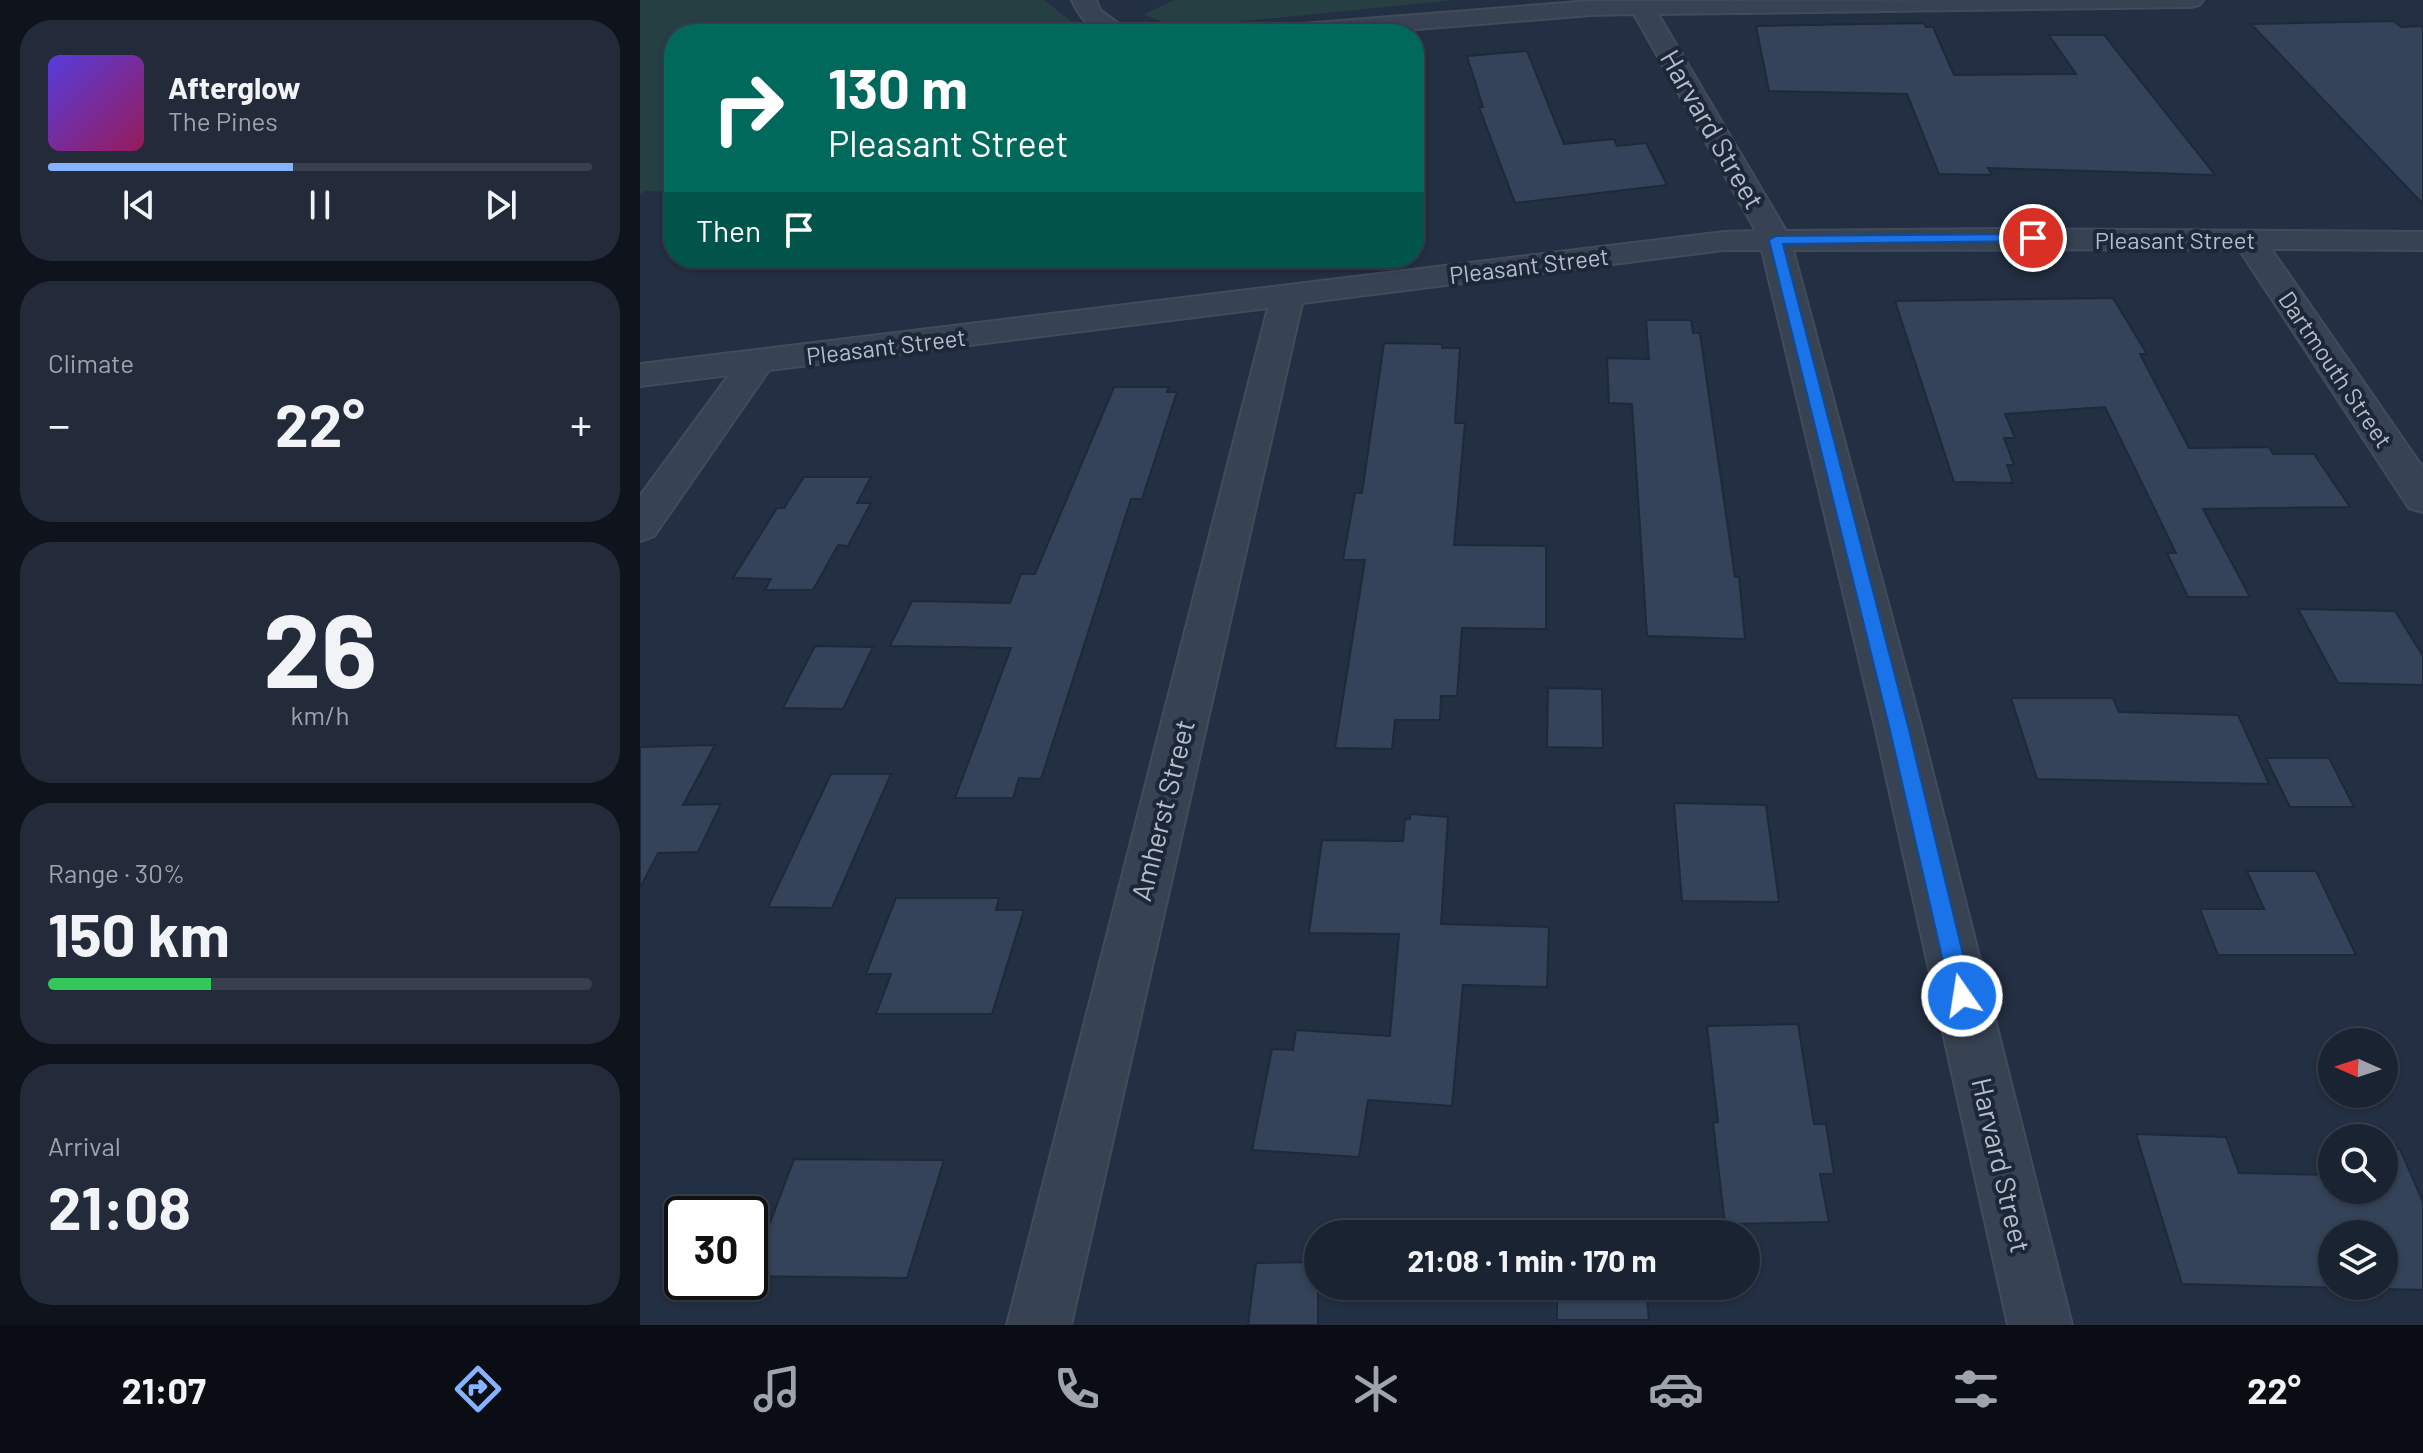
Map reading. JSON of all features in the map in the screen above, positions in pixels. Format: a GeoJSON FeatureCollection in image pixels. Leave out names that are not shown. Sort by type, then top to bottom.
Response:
{"type":"FeatureCollection","features":[{"type":"Feature","properties":{"kind":"street"},"geometry":{"type":"LineString","coordinates":[[1084,0],[1090,14],[1106,24]]}},
{"type":"Feature","properties":{"kind":"street"},"geometry":{"type":"LineString","coordinates":[[1389,24],[1591,8],[2191,0]]}},
{"type":"Feature","properties":{"kind":"street","name":"Harvard Street"},"geometry":{"type":"LineString","coordinates":[[1642,7],[1776,240],[1898,726],[2040,1325]]}},
{"type":"Feature","properties":{"kind":"street","name":"Dartmouth Street"},"geometry":{"type":"LineString","coordinates":[[2249,240],[2423,498]]}},
{"type":"Feature","properties":{"kind":"street","name":"Pleasant Street"},"geometry":{"type":"LineString","coordinates":[[640,375],[1724,241],[2423,241]]}},
{"type":"Feature","properties":{"kind":"street","name":"Amherst Street"},"geometry":{"type":"LineString","coordinates":[[1039,1325],[1287,296]]}},
{"type":"Feature","properties":{"kind":"street"},"geometry":{"type":"LineString","coordinates":[[640,526],[757,362]]}},
{"type":"Feature","properties":{"kind":"green space"},"geometry":{"type":"Polygon","coordinates":[[[640,0],[1044,0],[1074,24],[664,24],[664,192],[640,194],[640,0]]]}},
{"type":"Feature","properties":{"kind":"green space"},"geometry":{"type":"Polygon","coordinates":[[[1174,0],[1455,0],[1215,24],[1166,24],[1144,14],[1174,0]]]}},
{"type":"Feature","properties":{"kind":"building"},"geometry":{"type":"Polygon","coordinates":[[[2394,21],[2401,27],[2423,26],[2423,204],[2251,24],[2394,21]]]}},
{"type":"Feature","properties":{"kind":"building"},"geometry":{"type":"Polygon","coordinates":[[[1924,23],[1926,27],[1933,27],[1954,75],[2076,74],[2049,35],[2104,35],[2215,175],[1988,168],[1992,175],[1939,174],[1907,94],[1769,91],[1756,26],[1924,23]]]}},
{"type":"Feature","properties":{"kind":"building"},"geometry":{"type":"Polygon","coordinates":[[[1527,51],[1564,144],[1614,139],[1617,146],[1646,143],[1667,185],[1515,203],[1479,107],[1483,107],[1467,56],[1527,51]]]}},
{"type":"Feature","properties":{"kind":"building"},"geometry":{"type":"Polygon","coordinates":[[[2113,298],[2147,354],[2140,354],[2189,448],[2269,447],[2273,454],[2314,454],[2350,507],[2203,509],[2250,597],[2188,597],[2167,553],[2176,553],[2105,407],[2005,414],[2015,438],[2004,438],[2014,465],[2007,465],[2013,483],[1954,482],[1895,301],[2113,298]]]}},
{"type":"Feature","properties":{"kind":"building"},"geometry":{"type":"Polygon","coordinates":[[[1646,320],[1691,320],[1693,333],[1700,333],[1735,577],[1739,577],[1745,639],[1647,636],[1632,404],[1609,403],[1607,358],[1649,359],[1646,320]]]}},
{"type":"Feature","properties":{"kind":"building"},"geometry":{"type":"Polygon","coordinates":[[[1384,343],[1442,344],[1442,348],[1460,348],[1455,423],[1465,423],[1454,545],[1546,546],[1546,629],[1462,628],[1457,696],[1441,696],[1440,720],[1395,720],[1392,749],[1335,748],[1365,560],[1343,560],[1355,493],[1362,493],[1384,343]]]}},
{"type":"Feature","properties":{"kind":"building"},"geometry":{"type":"Polygon","coordinates":[[[1114,387],[1169,387],[1167,392],[1177,392],[1142,499],[1131,499],[1041,779],[1019,778],[1013,798],[955,798],[1011,648],[890,646],[912,601],[1010,603],[1021,574],[1035,574],[1114,387]]]}},
{"type":"Feature","properties":{"kind":"building"},"geometry":{"type":"Polygon","coordinates":[[[804,477],[871,477],[857,503],[871,503],[848,546],[838,545],[813,590],[765,590],[771,579],[733,578],[777,508],[784,508],[804,477]]]}},
{"type":"Feature","properties":{"kind":"building"},"geometry":{"type":"Polygon","coordinates":[[[2298,609],[2395,611],[2423,656],[2423,685],[2338,683],[2298,609]]]}},
{"type":"Feature","properties":{"kind":"building"},"geometry":{"type":"Polygon","coordinates":[[[815,646],[873,647],[843,709],[783,708],[815,646]]]}},
{"type":"Feature","properties":{"kind":"building"},"geometry":{"type":"Polygon","coordinates":[[[1548,688],[1602,689],[1603,748],[1547,747],[1548,688]]]}},
{"type":"Feature","properties":{"kind":"building"},"geometry":{"type":"Polygon","coordinates":[[[2011,698],[2113,698],[2119,712],[2238,715],[2269,784],[2037,779],[2011,698]]]}},
{"type":"Feature","properties":{"kind":"building"},"geometry":{"type":"Polygon","coordinates":[[[715,745],[683,805],[721,804],[698,852],[658,853],[640,888],[640,747],[715,745]]]}},
{"type":"Feature","properties":{"kind":"building"},"geometry":{"type":"Polygon","coordinates":[[[2266,758],[2329,758],[2354,807],[2290,807],[2266,758]]]}},
{"type":"Feature","properties":{"kind":"building"},"geometry":{"type":"Polygon","coordinates":[[[831,774],[891,774],[832,908],[768,907],[831,774]]]}},
{"type":"Feature","properties":{"kind":"building"},"geometry":{"type":"Polygon","coordinates":[[[1674,803],[1766,805],[1779,902],[1682,901],[1674,803]]]}},
{"type":"Feature","properties":{"kind":"building"},"geometry":{"type":"Polygon","coordinates":[[[1410,814],[1448,817],[1441,924],[1549,927],[1547,987],[1463,985],[1452,1106],[1368,1100],[1359,1157],[1252,1150],[1272,1049],[1293,1050],[1296,1030],[1390,1036],[1399,934],[1309,933],[1322,840],[1403,841],[1405,819],[1410,819],[1410,814]]]}},
{"type":"Feature","properties":{"kind":"building"},"geometry":{"type":"Polygon","coordinates":[[[2247,871],[2316,871],[2356,955],[2218,955],[2200,909],[2264,909],[2247,871]]]}},
{"type":"Feature","properties":{"kind":"building"},"geometry":{"type":"Polygon","coordinates":[[[896,898],[999,898],[996,910],[1024,910],[992,1014],[876,1014],[891,974],[866,974],[896,898]]]}},
{"type":"Feature","properties":{"kind":"building"},"geometry":{"type":"Polygon","coordinates":[[[1798,1024],[1814,1124],[1826,1124],[1834,1174],[1820,1174],[1829,1222],[1760,1223],[1760,1220],[1725,1220],[1713,1123],[1718,1122],[1707,1026],[1798,1024]]]}},
{"type":"Feature","properties":{"kind":"building"},"geometry":{"type":"Polygon","coordinates":[[[2136,1134],[2226,1137],[2239,1173],[2318,1175],[2318,1204],[2398,1204],[2400,1149],[2423,1202],[2423,1290],[2398,1289],[2398,1220],[2318,1220],[2318,1287],[2182,1284],[2136,1134]]]}},
{"type":"Feature","properties":{"kind":"building"},"geometry":{"type":"Polygon","coordinates":[[[794,1159],[944,1160],[907,1278],[768,1276],[768,1228],[794,1159]]]}},
{"type":"Feature","properties":{"kind":"building"},"geometry":{"type":"Polygon","coordinates":[[[1304,1262],[1304,1300],[1318,1300],[1318,1325],[1248,1325],[1256,1263],[1304,1262]]]}},
{"type":"Feature","properties":{"kind":"building"},"geometry":{"type":"Polygon","coordinates":[[[1557,1300],[1647,1300],[1649,1320],[1557,1320],[1557,1300]]]}},
{"type":"Feature","properties":{"kind":"route"},"geometry":{"type":"LineString","coordinates":[[1962,996],[1776,240],[2033,238]]}}]}
